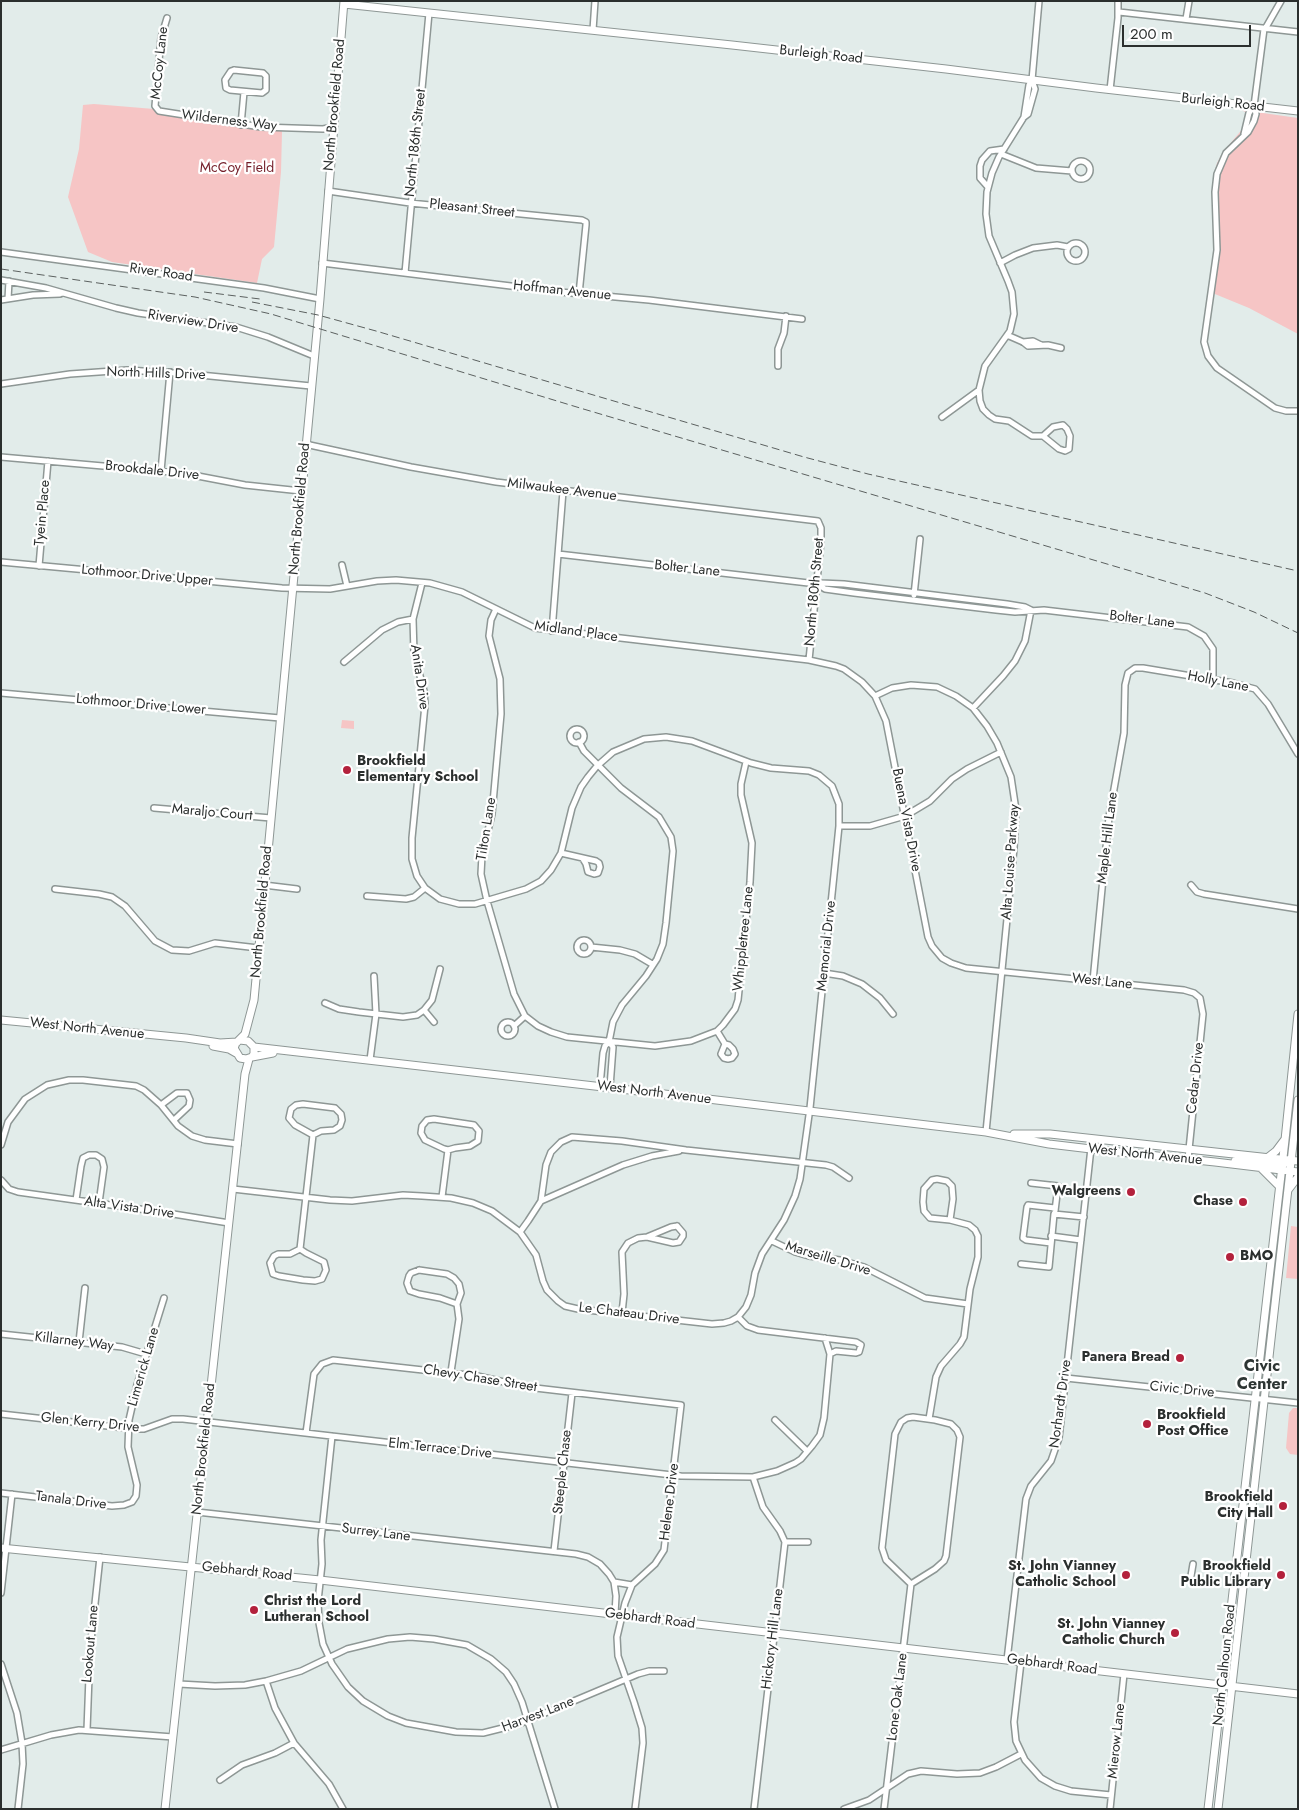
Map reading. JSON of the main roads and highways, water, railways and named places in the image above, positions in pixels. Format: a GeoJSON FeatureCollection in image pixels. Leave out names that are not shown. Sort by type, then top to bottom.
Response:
{"type":"FeatureCollection","features":[{"type":"Feature","properties":{"kind":"railway"},"geometry":{"type":"LineString","coordinates":[[1,269],[195,297],[271,314],[580,408],[1205,593],[1254,612],[1298,633]]}},
{"type":"Feature","properties":{"kind":"railway"},"geometry":{"type":"LineString","coordinates":[[204,292],[260,299]]}},
{"type":"Feature","properties":{"kind":"railway"},"geometry":{"type":"LineString","coordinates":[[252,302],[318,315],[376,331],[804,457],[868,474],[1298,571]]}},
{"type":"Feature","properties":{"kind":"place","name":"Brookfield Elementary School"},"geometry":{"type":"Point","coordinates":[347,770]}},
{"type":"Feature","properties":{"kind":"place","name":"Walgreens"},"geometry":{"type":"Point","coordinates":[1131,1192]}},
{"type":"Feature","properties":{"kind":"place","name":"Chase"},"geometry":{"type":"Point","coordinates":[1243,1202]}},
{"type":"Feature","properties":{"kind":"place","name":"BMO"},"geometry":{"type":"Point","coordinates":[1230,1257]}},
{"type":"Feature","properties":{"kind":"place","name":"Panera Bread"},"geometry":{"type":"Point","coordinates":[1180,1358]}},
{"type":"Feature","properties":{"kind":"place","name":"Brookfield Post Office"},"geometry":{"type":"Point","coordinates":[1147,1424]}},
{"type":"Feature","properties":{"kind":"place","name":"Brookfield City Hall"},"geometry":{"type":"Point","coordinates":[1283,1506]}},
{"type":"Feature","properties":{"kind":"place","name":"St. John Vianney Catholic School"},"geometry":{"type":"Point","coordinates":[1126,1575]}},
{"type":"Feature","properties":{"kind":"place","name":"Brookfield Public Library"},"geometry":{"type":"Point","coordinates":[1281,1575]}},
{"type":"Feature","properties":{"kind":"place","name":"Christ the Lord Lutheran School"},"geometry":{"type":"Point","coordinates":[254,1610]}},
{"type":"Feature","properties":{"kind":"place","name":"St. John Vianney Catholic Church"},"geometry":{"type":"Point","coordinates":[1175,1633]}},
{"type":"Feature","properties":{"kind":"district","name":"Civic Center"},"geometry":{"type":"Point","coordinates":[1262,1376]}},
{"type":"Feature","properties":{"kind":"park label","name":"McCoy Field"},"geometry":{"type":"Point","coordinates":[237,169]}}]}
